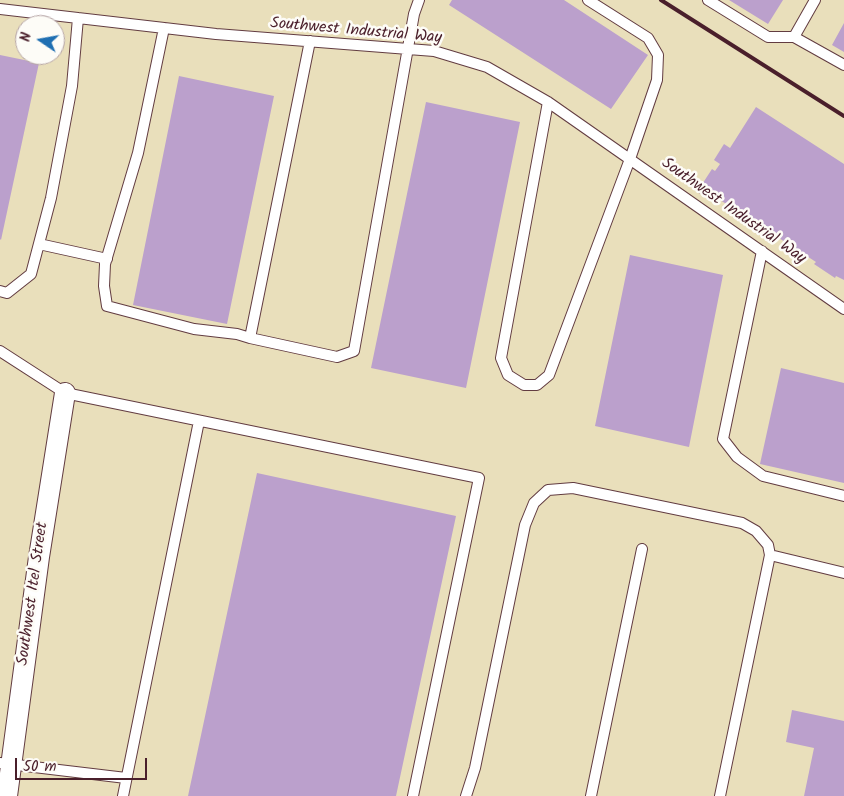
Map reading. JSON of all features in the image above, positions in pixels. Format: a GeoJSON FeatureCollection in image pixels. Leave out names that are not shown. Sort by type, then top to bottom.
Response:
{"type":"FeatureCollection","features":[{"type":"Feature","properties":{"kind":"street","name":"Southwest Itel Street"},"geometry":{"type":"LineString","coordinates":[[7,796],[5,764],[65,393]]}},
{"type":"Feature","properties":{"kind":"lane"},"geometry":{"type":"LineString","coordinates":[[164,28],[138,153],[106,259],[104,286],[107,306],[194,329],[237,334],[337,357],[354,351],[414,14],[419,0]]}},
{"type":"Feature","properties":{"kind":"lane"},"geometry":{"type":"LineString","coordinates":[[548,102],[500,358],[508,375],[524,385],[537,385],[549,375],[630,159],[656,80],[658,55],[648,38],[588,0]]}},
{"type":"Feature","properties":{"kind":"lane"},"geometry":{"type":"LineString","coordinates":[[708,0],[768,38],[794,37],[844,65]]}},
{"type":"Feature","properties":{"kind":"lane"},"geometry":{"type":"LineString","coordinates":[[794,37],[816,0]]}},
{"type":"Feature","properties":{"kind":"lane","name":"Southwest Industrial Way"},"geometry":{"type":"LineString","coordinates":[[0,8],[164,28],[310,42],[434,51],[487,67],[548,102],[844,309]]}},
{"type":"Feature","properties":{"kind":"lane"},"geometry":{"type":"LineString","coordinates":[[0,291],[8,293],[31,274],[51,198],[72,86],[78,18]]}},
{"type":"Feature","properties":{"kind":"lane"},"geometry":{"type":"LineString","coordinates":[[250,338],[310,42]]}},
{"type":"Feature","properties":{"kind":"lane"},"geometry":{"type":"LineString","coordinates":[[39,244],[106,259]]}},
{"type":"Feature","properties":{"kind":"lane"},"geometry":{"type":"LineString","coordinates":[[762,251],[723,439],[737,457],[763,476],[844,496]]}},
{"type":"Feature","properties":{"kind":"lane"},"geometry":{"type":"LineString","coordinates":[[0,351],[65,393],[479,478],[414,796]]}},
{"type":"Feature","properties":{"kind":"lane"},"geometry":{"type":"LineString","coordinates":[[123,796],[199,421]]}},
{"type":"Feature","properties":{"kind":"lane"},"geometry":{"type":"LineString","coordinates":[[466,796],[475,768],[525,524],[534,503],[548,490],[573,488],[742,523],[756,531],[768,545],[770,555],[720,796]]}},
{"type":"Feature","properties":{"kind":"lane"},"geometry":{"type":"LineString","coordinates":[[591,796],[642,549]]}},
{"type":"Feature","properties":{"kind":"lane"},"geometry":{"type":"LineString","coordinates":[[770,555],[844,573]]}},
{"type":"Feature","properties":{"kind":"lane"},"geometry":{"type":"LineString","coordinates":[[5,764],[126,778]]}},
{"type":"Feature","properties":{"kind":"building"},"geometry":{"type":"Polygon","coordinates":[[[452,0],[564,0],[648,55],[611,109],[449,5],[452,0]]]}},
{"type":"Feature","properties":{"kind":"building"},"geometry":{"type":"Polygon","coordinates":[[[729,0],[783,0],[768,24],[729,0]]]}},
{"type":"Feature","properties":{"kind":"building"},"geometry":{"type":"Polygon","coordinates":[[[844,23],[844,52],[832,45],[844,23]]]}},
{"type":"Feature","properties":{"kind":"building"},"geometry":{"type":"Polygon","coordinates":[[[0,55],[15,58],[15,65],[39,65],[0,239],[0,55]]]}},
{"type":"Feature","properties":{"kind":"building"},"geometry":{"type":"Polygon","coordinates":[[[179,76],[274,96],[227,324],[133,305],[179,76]]]}},
{"type":"Feature","properties":{"kind":"building"},"geometry":{"type":"Polygon","coordinates":[[[426,102],[520,122],[466,388],[371,368],[426,102]]]}},
{"type":"Feature","properties":{"kind":"building"},"geometry":{"type":"Polygon","coordinates":[[[756,107],[844,164],[844,280],[836,276],[835,278],[814,264],[816,262],[717,198],[714,202],[697,192],[712,169],[715,171],[720,164],[714,160],[724,144],[730,148],[756,107]]]}},
{"type":"Feature","properties":{"kind":"building"},"geometry":{"type":"Polygon","coordinates":[[[630,255],[723,275],[689,447],[595,426],[630,255]]]}},
{"type":"Feature","properties":{"kind":"building"},"geometry":{"type":"Polygon","coordinates":[[[781,368],[844,383],[844,483],[760,464],[781,368]]]}},
{"type":"Feature","properties":{"kind":"building"},"geometry":{"type":"Polygon","coordinates":[[[257,473],[456,516],[396,796],[188,796],[257,473]]]}},
{"type":"Feature","properties":{"kind":"building"},"geometry":{"type":"Polygon","coordinates":[[[792,710],[844,721],[844,796],[804,796],[814,748],[786,742],[792,710]]]}},
{"type":"Feature","properties":{"kind":"railway"},"geometry":{"type":"LineString","coordinates":[[661,0],[844,116]]}}]}
